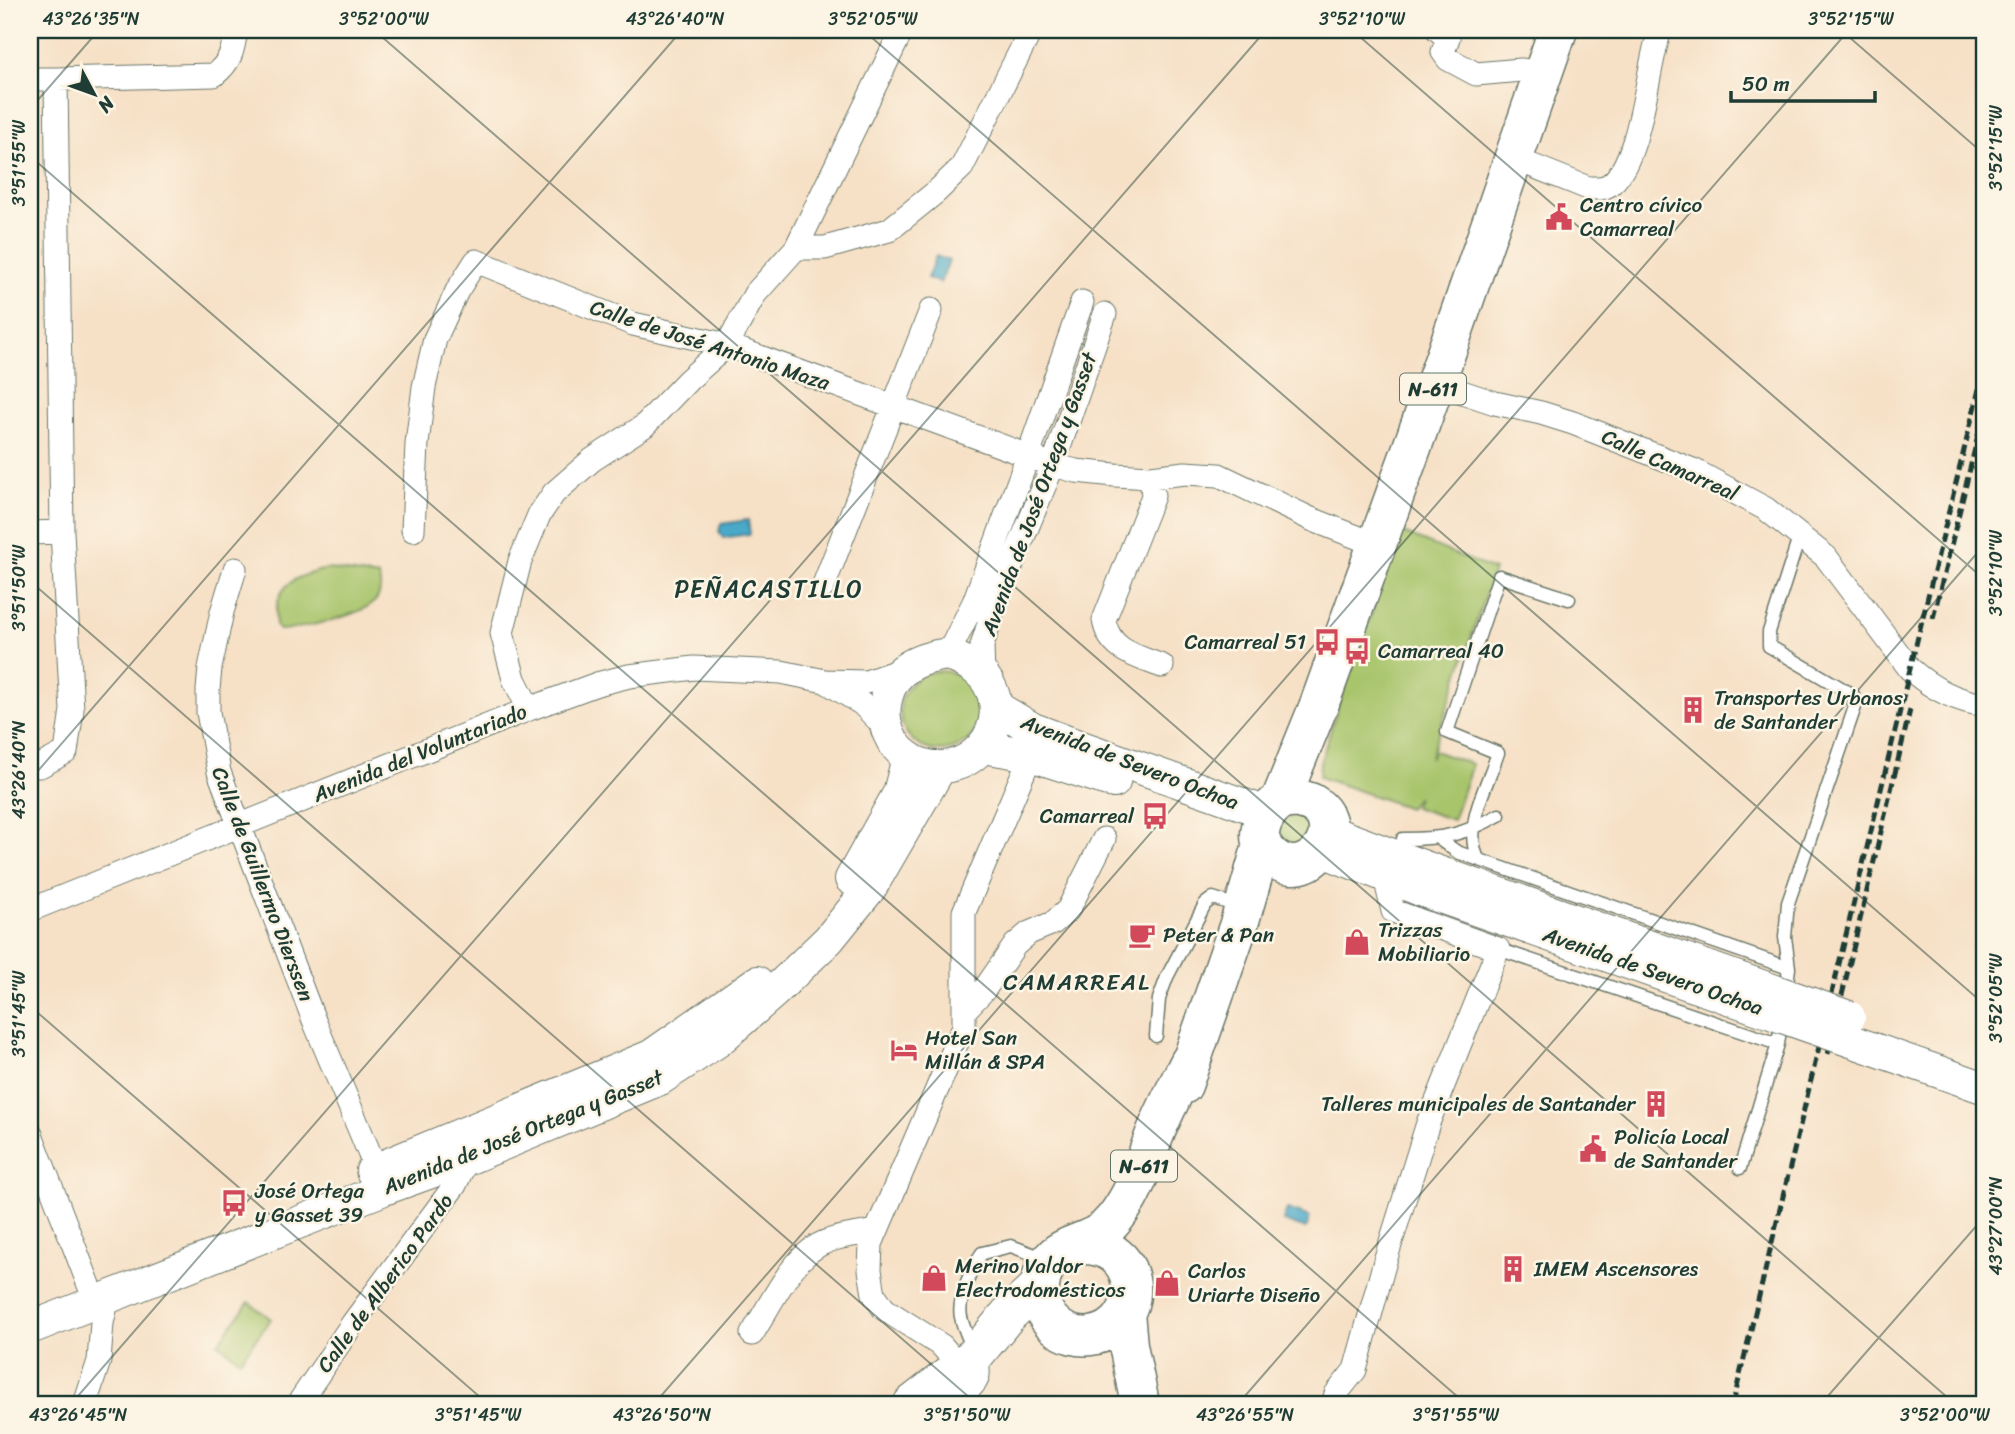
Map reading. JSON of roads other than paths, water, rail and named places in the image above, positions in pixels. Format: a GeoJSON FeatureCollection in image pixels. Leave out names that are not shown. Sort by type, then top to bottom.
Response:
{"type":"FeatureCollection","features":[{"type":"Feature","properties":{"kind":"highway","name":"N-611"},"geometry":{"type":"LineString","coordinates":[[1140,1404],[1128,1345],[1125,1314],[1131,1299],[1131,1283],[1126,1268],[1190,1061],[1244,908],[1290,830],[1288,778],[1303,747],[1377,545],[1558,30]]}},
{"type":"Feature","properties":{"kind":"highway","name":"N-611"},"geometry":{"type":"LineString","coordinates":[[1053,1264],[1099,1234],[1126,1203],[1190,1061]]}},
{"type":"Feature","properties":{"kind":"highway"},"geometry":{"type":"LineString","coordinates":[[1126,1268],[1116,1255],[1102,1247],[1086,1244],[1053,1264],[1040,1300],[1045,1314],[1113,1374],[1134,1404]]}},
{"type":"Feature","properties":{"kind":"highway"},"geometry":{"type":"LineString","coordinates":[[1065,1330],[1091,1336],[1104,1332],[1125,1314]]}},
{"type":"Feature","properties":{"kind":"main road"},"geometry":{"type":"LineString","coordinates":[[948,654],[969,664],[983,676],[992,691],[996,707],[993,728],[984,747],[963,762],[940,768],[923,765],[908,758],[895,745],[886,727],[884,711],[887,694],[894,679],[906,667],[928,657],[948,654]]}},
{"type":"Feature","properties":{"kind":"main road","name":"Avenida de Severo Ochoa"},"geometry":{"type":"LineString","coordinates":[[996,707],[1033,729],[1392,868],[1985,1065]]}},
{"type":"Feature","properties":{"kind":"main road","name":"Avenida de Severo Ochoa"},"geometry":{"type":"LineString","coordinates":[[984,747],[1031,755],[1290,830]]}},
{"type":"Feature","properties":{"kind":"main road","name":"Avenida de José Ortega y Gasset"},"geometry":{"type":"LineString","coordinates":[[30,1307],[99,1291],[380,1179],[651,1056],[765,976],[813,926],[854,874],[900,793],[908,758]]}},
{"type":"Feature","properties":{"kind":"main road","name":"Avenida de José Ortega y Gasset"},"geometry":{"type":"LineString","coordinates":[[380,1179],[467,1159],[606,1103],[660,1079],[718,1041],[774,993],[852,914],[893,852],[940,768]]}},
{"type":"Feature","properties":{"kind":"main road","name":"Avenida de Severo Ochoa"},"geometry":{"type":"LineString","coordinates":[[1427,880],[1985,1088]]}},
{"type":"Feature","properties":{"kind":"main road"},"geometry":{"type":"LineString","coordinates":[[912,1404],[973,1356],[1053,1264]]}},
{"type":"Feature","properties":{"kind":"main road","name":"Avenida de José Ortega y Gasset"},"geometry":{"type":"LineString","coordinates":[[30,1328],[65,1314],[99,1291]]}},
{"type":"Feature","properties":{"kind":"main road"},"geometry":{"type":"LineString","coordinates":[[973,1356],[1065,1330]]}},
{"type":"Feature","properties":{"kind":"street"},"geometry":{"type":"LineString","coordinates":[[30,79],[214,75],[225,67],[232,56],[236,30]]}},
{"type":"Feature","properties":{"kind":"street"},"geometry":{"type":"LineString","coordinates":[[529,709],[514,679],[502,633],[520,561],[539,515],[554,493],[592,460],[644,426],[688,380],[727,345],[755,294],[796,247],[902,30]]}},
{"type":"Feature","properties":{"kind":"street"},"geometry":{"type":"LineString","coordinates":[[796,247],[825,248],[889,230],[936,192],[962,167],[1031,30]]}},
{"type":"Feature","properties":{"kind":"street"},"geometry":{"type":"LineString","coordinates":[[1438,30],[1448,38],[1443,52],[1448,59],[1476,74],[1521,70],[1543,74]]}},
{"type":"Feature","properties":{"kind":"street"},"geometry":{"type":"LineString","coordinates":[[1513,158],[1588,188],[1601,188],[1612,183],[1621,172],[1633,144],[1660,30]]}},
{"type":"Feature","properties":{"kind":"street"},"geometry":{"type":"LineString","coordinates":[[30,766],[40,766],[66,752],[72,710],[62,532],[56,79]]}},
{"type":"Feature","properties":{"kind":"street","name":"Calle de José Antonio Maza"},"geometry":{"type":"LineString","coordinates":[[413,530],[417,443],[424,387],[435,339],[457,291],[476,261],[633,324],[727,345],[1053,465],[1076,471],[1151,477],[1185,473],[1219,475],[1311,519],[1377,545]]}},
{"type":"Feature","properties":{"kind":"street","name":"Avenida de José Ortega y Gasset"},"geometry":{"type":"LineString","coordinates":[[948,654],[974,602],[1082,302]]}},
{"type":"Feature","properties":{"kind":"street"},"geometry":{"type":"LineString","coordinates":[[823,587],[931,310]]}},
{"type":"Feature","properties":{"kind":"street","name":"Avenida de José Ortega y Gasset"},"geometry":{"type":"LineString","coordinates":[[983,676],[982,646],[993,610],[1053,465],[1105,314]]}},
{"type":"Feature","properties":{"kind":"street","name":"Calle Camarreal"},"geometry":{"type":"LineString","coordinates":[[1435,383],[1495,404],[1541,412],[1695,471],[1766,509],[1826,557],[1918,676],[1937,690],[1970,703],[1985,705]]}},
{"type":"Feature","properties":{"kind":"street"},"geometry":{"type":"LineString","coordinates":[[1151,477],[1153,496],[1104,620],[1106,635],[1115,644],[1126,652],[1162,666]]}},
{"type":"Feature","properties":{"kind":"street"},"geometry":{"type":"LineString","coordinates":[[30,533],[62,532]]}},
{"type":"Feature","properties":{"kind":"street","name":"Calle de Guillermo Dierssen"},"geometry":{"type":"LineString","coordinates":[[235,569],[210,668],[208,701],[219,772],[237,826],[380,1179]]}},
{"type":"Feature","properties":{"kind":"street","name":"Avenida del Voluntariado"},"geometry":{"type":"LineString","coordinates":[[30,910],[597,684],[629,676],[694,668],[781,672],[825,681],[866,682],[906,667]]}},
{"type":"Feature","properties":{"kind":"street","name":"Avenida del Voluntariado"},"geometry":{"type":"LineString","coordinates":[[825,681],[862,704],[886,727]]}},
{"type":"Feature","properties":{"kind":"street"},"geometry":{"type":"LineString","coordinates":[[952,1404],[979,1378],[980,1370],[973,1356],[942,1346],[884,1309],[874,1293],[870,1270],[871,1244],[964,1026],[964,912],[1031,755]]}},
{"type":"Feature","properties":{"kind":"street"},"geometry":{"type":"LineString","coordinates":[[965,1010],[984,990],[1015,945],[1029,933],[1053,923],[1068,910],[1104,839]]}},
{"type":"Feature","properties":{"kind":"street"},"geometry":{"type":"LineString","coordinates":[[1333,1404],[1336,1394],[1355,1370],[1385,1261],[1428,1123],[1498,949],[1393,911],[1392,868]]}},
{"type":"Feature","properties":{"kind":"street"},"geometry":{"type":"LineString","coordinates":[[30,1132],[99,1291],[99,1361],[85,1404]]}},
{"type":"Feature","properties":{"kind":"street","name":"Calle de Alberico Pardo"},"geometry":{"type":"LineString","coordinates":[[298,1404],[353,1323],[455,1185],[467,1159]]}},
{"type":"Feature","properties":{"kind":"street"},"geometry":{"type":"LineString","coordinates":[[752,1334],[787,1274],[814,1248],[827,1241],[877,1231]]}},
{"type":"Feature","properties":{"kind":"street"},"geometry":{"type":"LineString","coordinates":[[65,1314],[82,1323],[100,1343]]}},
{"type":"Feature","properties":{"kind":"lane"},"geometry":{"type":"LineString","coordinates":[[1740,1168],[1778,1044],[1789,968],[1785,937],[1788,903],[1855,707],[1853,695],[1769,646],[1769,632],[1797,544],[1802,537]]}},
{"type":"Feature","properties":{"kind":"lane"},"geometry":{"type":"LineString","coordinates":[[1478,859],[1472,846],[1472,830],[1498,753],[1447,732],[1499,576],[1569,599]]}},
{"type":"Feature","properties":{"kind":"lane"},"geometry":{"type":"LineString","coordinates":[[1392,868],[1403,839],[1439,839],[1472,830],[1499,815]]}},
{"type":"Feature","properties":{"kind":"lane"},"geometry":{"type":"LineString","coordinates":[[1439,839],[1457,852],[1789,968]]}},
{"type":"Feature","properties":{"kind":"lane"},"geometry":{"type":"LineString","coordinates":[[1156,1036],[1159,999],[1167,977],[1205,904],[1213,898],[1244,908]]}},
{"type":"Feature","properties":{"kind":"lane"},"geometry":{"type":"LineString","coordinates":[[1498,949],[1778,1044]]}},
{"type":"Feature","properties":{"kind":"lane"},"geometry":{"type":"LineString","coordinates":[[973,1356],[960,1314],[967,1282],[982,1253],[1011,1246],[1040,1255],[1053,1264]]}},
{"type":"Feature","properties":{"kind":"water"},"geometry":{"type":"Polygon","coordinates":[[[936,256],[949,261],[940,283],[927,278],[936,256]]]}},
{"type":"Feature","properties":{"kind":"water"},"geometry":{"type":"Polygon","coordinates":[[[748,520],[750,534],[723,538],[719,531],[721,524],[748,520]]]}},
{"type":"Feature","properties":{"kind":"water"},"geometry":{"type":"Polygon","coordinates":[[[1287,1209],[1310,1217],[1306,1229],[1283,1221],[1287,1209]]]}},
{"type":"Feature","properties":{"kind":"railway"},"geometry":{"type":"LineString","coordinates":[[1733,1404],[1985,365]]}},
{"type":"Feature","properties":{"kind":"railway"},"geometry":{"type":"LineString","coordinates":[[1933,618],[1985,408]]}},
{"type":"Feature","properties":{"kind":"railway"},"geometry":{"type":"LineString","coordinates":[[1828,1054],[1910,710]]}},
{"type":"Feature","properties":{"kind":"place","name":"Centro cívico Camarreal"},"geometry":{"type":"Point","coordinates":[1559,217]}},
{"type":"Feature","properties":{"kind":"place","name":"Camarreal 51"},"geometry":{"type":"Point","coordinates":[1327,642]}},
{"type":"Feature","properties":{"kind":"place","name":"Camarreal 40"},"geometry":{"type":"Point","coordinates":[1357,651]}},
{"type":"Feature","properties":{"kind":"place","name":"Transportes Urbanos de Santander"},"geometry":{"type":"Point","coordinates":[1693,710]}},
{"type":"Feature","properties":{"kind":"place","name":"Camarreal"},"geometry":{"type":"Point","coordinates":[1155,816]}},
{"type":"Feature","properties":{"kind":"place","name":"Peter & Pan"},"geometry":{"type":"Point","coordinates":[1142,935]}},
{"type":"Feature","properties":{"kind":"place","name":"Trizzas Mobiliario"},"geometry":{"type":"Point","coordinates":[1357,942]}},
{"type":"Feature","properties":{"kind":"place","name":"Hotel San Millán & SPA"},"geometry":{"type":"Point","coordinates":[904,1050]}},
{"type":"Feature","properties":{"kind":"place","name":"Talleres municipales de Santander"},"geometry":{"type":"Point","coordinates":[1656,1104]}},
{"type":"Feature","properties":{"kind":"place","name":"Policía Local de Santander"},"geometry":{"type":"Point","coordinates":[1593,1149]}},
{"type":"Feature","properties":{"kind":"place","name":"José Ortega y Gasset 39"},"geometry":{"type":"Point","coordinates":[234,1203]}},
{"type":"Feature","properties":{"kind":"place","name":"IMEM Ascensores"},"geometry":{"type":"Point","coordinates":[1513,1269]}},
{"type":"Feature","properties":{"kind":"place","name":"Merino Valdor Electrodomésticos"},"geometry":{"type":"Point","coordinates":[934,1278]}},
{"type":"Feature","properties":{"kind":"place","name":"Carlos Uriarte Diseño"},"geometry":{"type":"Point","coordinates":[1167,1283]}},
{"type":"Feature","properties":{"kind":"district","name":"PEÑACASTILLO"},"geometry":{"type":"Point","coordinates":[769,589]}},
{"type":"Feature","properties":{"kind":"district","name":"CAMARREAL"},"geometry":{"type":"Point","coordinates":[1077,982]}}]}
